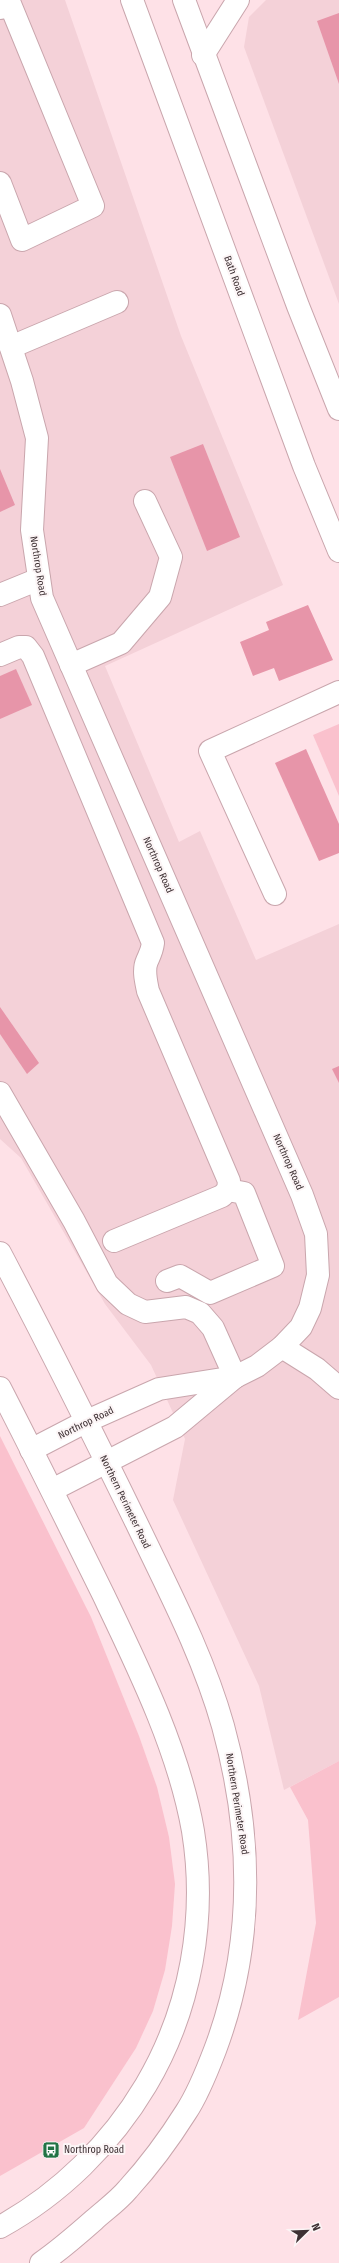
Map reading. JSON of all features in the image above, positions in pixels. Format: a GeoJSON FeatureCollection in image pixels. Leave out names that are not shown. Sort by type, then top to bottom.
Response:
{"type":"FeatureCollection","features":[{"type":"Feature","properties":{"kind":"main road","name":"Bath Road"},"geometry":{"type":"LineString","coordinates":[[132,0],[301,459],[339,550]]}},
{"type":"Feature","properties":{"kind":"main road"},"geometry":{"type":"LineString","coordinates":[[184,0],[203,55],[298,306],[339,408]]}},
{"type":"Feature","properties":{"kind":"main road"},"geometry":{"type":"LineString","coordinates":[[203,55],[238,0]]}},
{"type":"Feature","properties":{"kind":"main road"},"geometry":{"type":"LineString","coordinates":[[0,8],[10,4],[93,206],[22,240],[0,183]]}},
{"type":"Feature","properties":{"kind":"main road"},"geometry":{"type":"LineString","coordinates":[[11,347],[118,302]]}},
{"type":"Feature","properties":{"kind":"main road","name":"Northrop Road"},"geometry":{"type":"LineString","coordinates":[[0,315],[22,381],[37,438],[32,530],[42,598],[302,1195],[316,1234],[318,1275],[310,1308],[301,1327],[282,1347],[256,1366],[235,1376],[176,1427],[107,1464],[52,1490]]}},
{"type":"Feature","properties":{"kind":"main road"},"geometry":{"type":"LineString","coordinates":[[71,665],[121,643],[160,597],[170,557],[145,501]]}},
{"type":"Feature","properties":{"kind":"main road"},"geometry":{"type":"LineString","coordinates":[[0,595],[39,579]]}},
{"type":"Feature","properties":{"kind":"main road"},"geometry":{"type":"LineString","coordinates":[[0,655],[19,647],[26,647],[38,670],[153,942],[152,953],[147,962],[145,973],[148,991],[228,1182],[228,1190],[222,1196],[114,1241]]}},
{"type":"Feature","properties":{"kind":"main road"},"geometry":{"type":"LineString","coordinates":[[276,894],[210,751],[339,692]]}},
{"type":"Feature","properties":{"kind":"main road"},"geometry":{"type":"LineString","coordinates":[[0,1093],[74,1221],[107,1284],[128,1304],[145,1312],[186,1307],[200,1313],[213,1328],[235,1376]]}},
{"type":"Feature","properties":{"kind":"main road"},"geometry":{"type":"LineString","coordinates":[[167,1281],[180,1276],[210,1293],[273,1266],[244,1193],[228,1190]]}},
{"type":"Feature","properties":{"kind":"main road","name":"Northern Perimeter Road"},"geometry":{"type":"LineString","coordinates":[[0,1253],[87,1421],[190,1636],[222,1726],[234,1775],[246,1867],[245,1920],[239,1968],[227,2019],[209,2065],[188,2110],[160,2151],[126,2192],[56,2257],[41,2263]]}},
{"type":"Feature","properties":{"kind":"main road"},"geometry":{"type":"LineString","coordinates":[[282,1347],[317,1369],[339,1388]]}},
{"type":"Feature","properties":{"kind":"main road","name":"Northrop Road"},"geometry":{"type":"LineString","coordinates":[[31,1450],[87,1421],[159,1389],[235,1376]]}},
{"type":"Feature","properties":{"kind":"main road"},"geometry":{"type":"LineString","coordinates":[[0,1388],[134,1657],[160,1720],[180,1782],[192,1829],[198,1874],[197,1919],[193,1960],[168,2043],[129,2113],[75,2174],[45,2198],[0,2227]]}},
{"type":"Feature","properties":{"kind":"shaded area"},"geometry":{"type":"Polygon","coordinates":[[[0,0],[65,0],[181,336],[283,585],[105,666],[179,842],[200,831],[256,960],[339,924],[339,1761],[284,1790],[259,1686],[173,1500],[185,1439],[151,1365],[105,1304],[21,1158],[0,1139],[0,0]]]}},
{"type":"Feature","properties":{"kind":"shaded area"},"geometry":{"type":"Polygon","coordinates":[[[266,0],[339,0],[339,304],[244,47],[249,17],[266,0]]]}},
{"type":"Feature","properties":{"kind":"shaded area"},"geometry":{"type":"Polygon","coordinates":[[[339,724],[339,796],[313,735],[339,724]]]}},
{"type":"Feature","properties":{"kind":"shaded area"},"geometry":{"type":"Polygon","coordinates":[[[0,1436],[91,1617],[139,1736],[157,1787],[169,1837],[175,1884],[172,1926],[165,1970],[153,2011],[136,2048],[84,2128],[0,2176],[0,1436]]]}},
{"type":"Feature","properties":{"kind":"shaded area"},"geometry":{"type":"Polygon","coordinates":[[[339,1761],[339,1997],[298,2020],[316,1923],[308,1820],[290,1787],[339,1761]]]}},
{"type":"Feature","properties":{"kind":"building"},"geometry":{"type":"Polygon","coordinates":[[[339,13],[339,84],[317,21],[339,13]]]}},
{"type":"Feature","properties":{"kind":"building"},"geometry":{"type":"Polygon","coordinates":[[[203,444],[240,537],[207,551],[170,457],[203,444]]]}},
{"type":"Feature","properties":{"kind":"building"},"geometry":{"type":"Polygon","coordinates":[[[0,469],[15,505],[0,512],[0,469]]]}},
{"type":"Feature","properties":{"kind":"building"},"geometry":{"type":"Polygon","coordinates":[[[308,605],[333,660],[279,681],[274,668],[253,676],[240,642],[269,630],[266,622],[308,605]]]}},
{"type":"Feature","properties":{"kind":"building"},"geometry":{"type":"Polygon","coordinates":[[[16,669],[32,705],[0,719],[0,676],[16,669]]]}},
{"type":"Feature","properties":{"kind":"building"},"geometry":{"type":"Polygon","coordinates":[[[306,749],[339,824],[339,853],[319,861],[275,763],[306,749]]]}},
{"type":"Feature","properties":{"kind":"building"},"geometry":{"type":"Polygon","coordinates":[[[0,1007],[39,1063],[27,1074],[0,1034],[0,1007]]]}},
{"type":"Feature","properties":{"kind":"building"},"geometry":{"type":"Polygon","coordinates":[[[339,1066],[339,1083],[332,1069],[339,1066]]]}},
{"type":"Feature","properties":{"kind":"place","name":"Northrop Road"},"geometry":{"type":"Point","coordinates":[51,2150]}}]}
